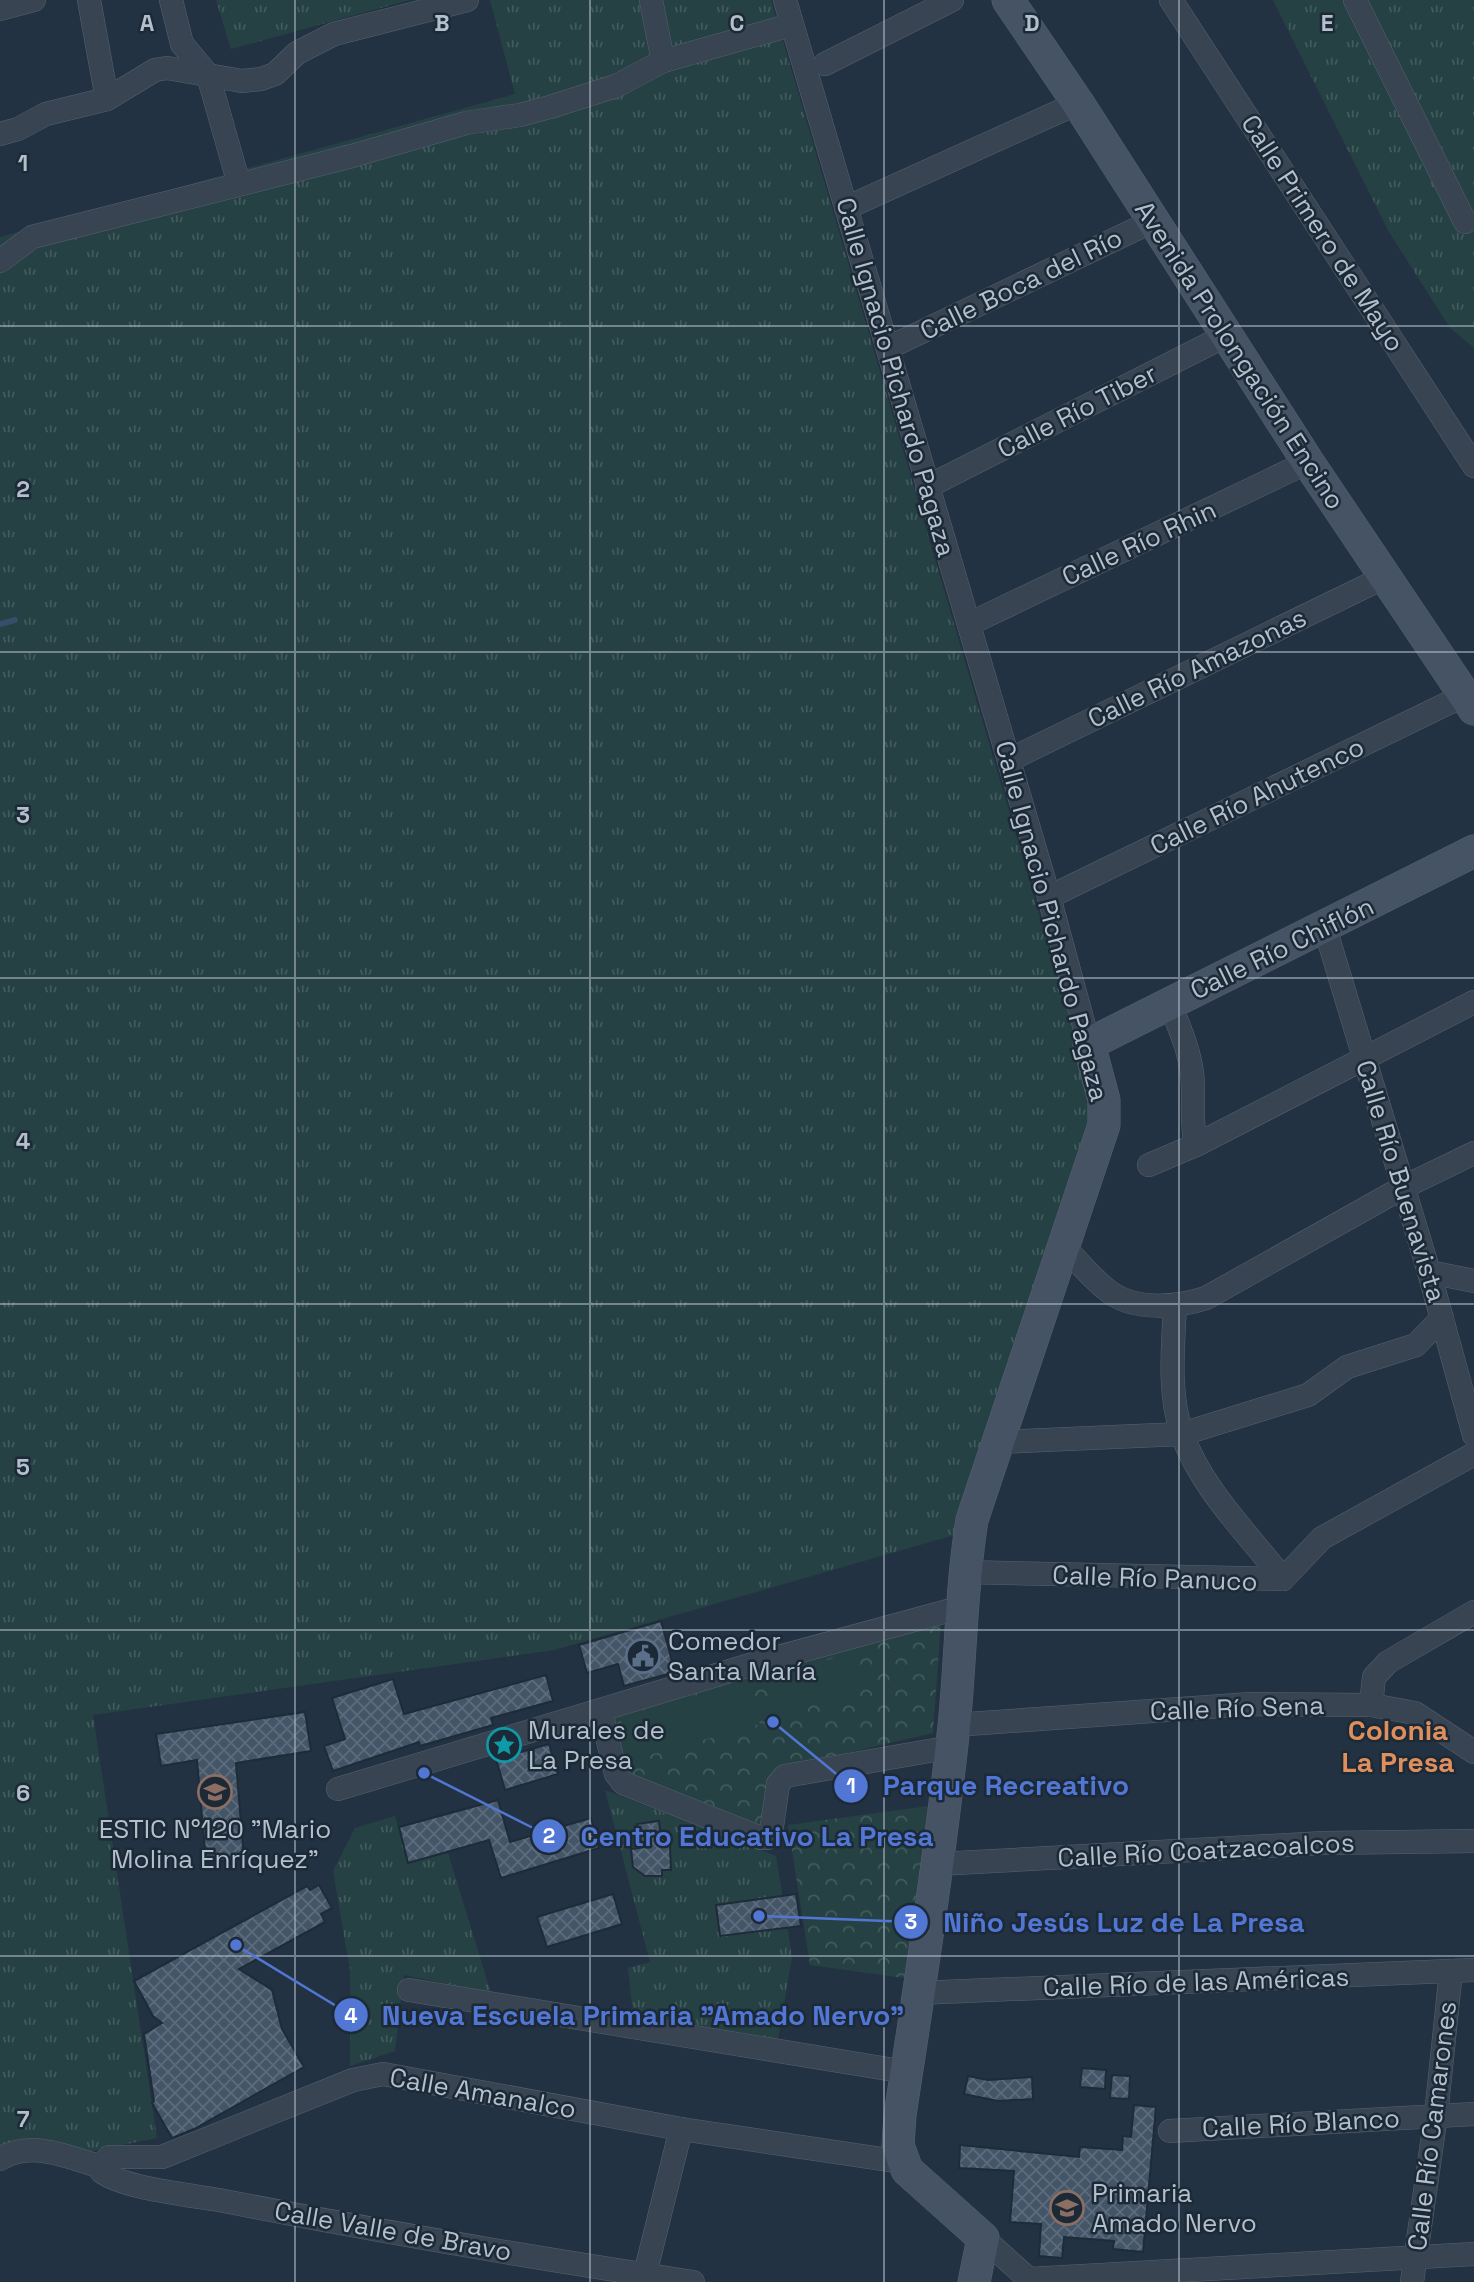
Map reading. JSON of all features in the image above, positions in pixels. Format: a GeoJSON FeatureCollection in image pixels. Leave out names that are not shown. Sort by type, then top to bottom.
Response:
{"type":"FeatureCollection","features":[{"type":"Feature","properties":{"kind":"street"},"geometry":{"type":"LineString","coordinates":[[0,9],[34,0]]}},
{"type":"Feature","properties":{"kind":"street"},"geometry":{"type":"LineString","coordinates":[[89,0],[107,99]]}},
{"type":"Feature","properties":{"kind":"street"},"geometry":{"type":"LineString","coordinates":[[172,0],[175,25],[182,44],[208,75],[240,184]]}},
{"type":"Feature","properties":{"kind":"street"},"geometry":{"type":"LineString","coordinates":[[0,134],[18,129],[46,114],[107,99],[155,70],[167,68],[242,81],[261,79],[275,74],[298,53],[334,34],[467,0]]}},
{"type":"Feature","properties":{"kind":"street"},"geometry":{"type":"LineString","coordinates":[[651,0],[663,61]]}},
{"type":"Feature","properties":{"kind":"street","name":"Calle Ignacio Pichardo Pagaza"},"geometry":{"type":"LineString","coordinates":[[785,0],[1049,897],[1104,1100],[1104,1125],[972,1520],[964,1572],[953,1736],[938,1864],[898,2129],[909,2170]]}},
{"type":"Feature","properties":{"kind":"street"},"geometry":{"type":"LineString","coordinates":[[825,64],[953,0]]}},
{"type":"Feature","properties":{"kind":"street","name":"Avenida Prolongación Encino"},"geometry":{"type":"LineString","coordinates":[[1008,0],[1078,103],[1308,462],[1469,702]]}},
{"type":"Feature","properties":{"kind":"street","name":"Calle Primero de Mayo"},"geometry":{"type":"LineString","coordinates":[[1171,0],[1474,466]]}},
{"type":"Feature","properties":{"kind":"street"},"geometry":{"type":"LineString","coordinates":[[1355,0],[1465,222]]}},
{"type":"Feature","properties":{"kind":"street"},"geometry":{"type":"LineString","coordinates":[[0,261],[32,237],[466,123],[520,116],[616,86],[663,61],[791,25]]}},
{"type":"Feature","properties":{"kind":"street"},"geometry":{"type":"LineString","coordinates":[[846,208],[1078,103]]}},
{"type":"Feature","properties":{"kind":"street","name":"Calle Boca del Río"},"geometry":{"type":"LineString","coordinates":[[888,348],[1153,220]]}},
{"type":"Feature","properties":{"kind":"street","name":"Calle Río Tiber"},"geometry":{"type":"LineString","coordinates":[[927,487],[1227,335]]}},
{"type":"Feature","properties":{"kind":"street","name":"Calle Río Rhin"},"geometry":{"type":"LineString","coordinates":[[969,624],[1308,462]]}},
{"type":"Feature","properties":{"kind":"street","name":"Calle Río Amazonas"},"geometry":{"type":"LineString","coordinates":[[1009,760],[1385,577]]}},
{"type":"Feature","properties":{"kind":"street","name":"Calle Río Ahutenco"},"geometry":{"type":"LineString","coordinates":[[1049,897],[1469,702]]}},
{"type":"Feature","properties":{"kind":"street","name":"Calle Río Chiflón"},"geometry":{"type":"LineString","coordinates":[[1089,1044],[1474,851]]}},
{"type":"Feature","properties":{"kind":"street","name":"Calle Río Buenavista"},"geometry":{"type":"LineString","coordinates":[[1325,928],[1429,1272],[1474,1435]]}},
{"type":"Feature","properties":{"kind":"street"},"geometry":{"type":"LineString","coordinates":[[1150,1165],[1196,1145],[1364,1056],[1474,1002]]}},
{"type":"Feature","properties":{"kind":"street"},"geometry":{"type":"LineString","coordinates":[[1170,1004],[1188,1053],[1192,1076],[1192,1129],[1196,1145]]}},
{"type":"Feature","properties":{"kind":"street"},"geometry":{"type":"LineString","coordinates":[[1065,1248],[1112,1294],[1134,1301],[1175,1305],[1206,1298],[1402,1188],[1474,1153]]}},
{"type":"Feature","properties":{"kind":"street"},"geometry":{"type":"LineString","coordinates":[[1429,1272],[1474,1281]]}},
{"type":"Feature","properties":{"kind":"street"},"geometry":{"type":"LineString","coordinates":[[1175,1305],[1172,1364],[1182,1434],[1211,1488],[1283,1579]]}},
{"type":"Feature","properties":{"kind":"street"},"geometry":{"type":"LineString","coordinates":[[998,1441],[1182,1434],[1308,1395],[1348,1367],[1416,1345],[1442,1318]]}},
{"type":"Feature","properties":{"kind":"street","name":"Calle Río Panuco"},"geometry":{"type":"LineString","coordinates":[[964,1572],[1283,1579],[1322,1538],[1474,1454]]}},
{"type":"Feature","properties":{"kind":"street"},"geometry":{"type":"LineString","coordinates":[[338,1789],[601,1712],[753,1664],[962,1607]]}},
{"type":"Feature","properties":{"kind":"street"},"geometry":{"type":"LineString","coordinates":[[1371,1705],[1374,1677],[1388,1662],[1474,1612]]}},
{"type":"Feature","properties":{"kind":"street","name":"Calle Río Sena"},"geometry":{"type":"LineString","coordinates":[[601,1712],[616,1774],[623,1783],[761,1838],[767,1838],[771,1833],[778,1784],[785,1776],[953,1736],[1251,1704],[1371,1705],[1398,1707],[1415,1713],[1474,1752]]}},
{"type":"Feature","properties":{"kind":"street","name":"Calle Río Coatzacoalcos"},"geometry":{"type":"LineString","coordinates":[[938,1864],[1324,1843],[1474,1841]]}},
{"type":"Feature","properties":{"kind":"street","name":"Calle Río de las Américas"},"geometry":{"type":"LineString","coordinates":[[918,1993],[1463,1971]]}},
{"type":"Feature","properties":{"kind":"street","name":"Calle Río Camarones"},"geometry":{"type":"LineString","coordinates":[[1412,2282],[1436,2115],[1463,1971]]}},
{"type":"Feature","properties":{"kind":"street"},"geometry":{"type":"LineString","coordinates":[[409,1990],[906,2072]]}},
{"type":"Feature","properties":{"kind":"street","name":"Calle Amanalco"},"geometry":{"type":"LineString","coordinates":[[100,2166],[109,2157],[162,2157],[353,2081],[383,2074],[909,2170]]}},
{"type":"Feature","properties":{"kind":"street","name":"Calle Río Blanco"},"geometry":{"type":"LineString","coordinates":[[1170,2131],[1474,2114]]}},
{"type":"Feature","properties":{"kind":"street"},"geometry":{"type":"LineString","coordinates":[[644,2278],[681,2129]]}},
{"type":"Feature","properties":{"kind":"street"},"geometry":{"type":"LineString","coordinates":[[0,2159],[16,2151],[50,2151],[100,2166]]}},
{"type":"Feature","properties":{"kind":"street","name":"Calle Valle de Bravo"},"geometry":{"type":"LineString","coordinates":[[100,2166],[101,2171],[115,2179],[166,2190],[644,2278],[693,2282]]}},
{"type":"Feature","properties":{"kind":"street"},"geometry":{"type":"LineString","coordinates":[[909,2170],[1031,2281],[1474,2254]]}},
{"type":"Feature","properties":{"kind":"street"},"geometry":{"type":"LineString","coordinates":[[974,2282],[983,2238]]}},
{"type":"Feature","properties":{"kind":"green space"},"geometry":{"type":"Polygon","coordinates":[[[216,0],[410,0],[231,49],[216,0]]]}},
{"type":"Feature","properties":{"kind":"green space"},"geometry":{"type":"Polygon","coordinates":[[[490,0],[771,0],[1096,1108],[958,1534],[554,1650],[93,1715],[157,2138],[67,2156],[0,2156],[0,237],[515,94],[490,0]]]}},
{"type":"Feature","properties":{"kind":"green space"},"geometry":{"type":"Polygon","coordinates":[[[1273,0],[1474,0],[1474,348],[1450,328],[1389,232],[1273,0]]]}},
{"type":"Feature","properties":{"kind":"green space"},"geometry":{"type":"Polygon","coordinates":[[[941,1620],[933,1733],[778,1769],[767,1833],[627,1772],[609,1711],[941,1620]]]}},
{"type":"Feature","properties":{"kind":"green space"},"geometry":{"type":"Polygon","coordinates":[[[850,1654],[860,1691],[774,1714],[764,1677],[850,1654]]]}},
{"type":"Feature","properties":{"kind":"green space"},"geometry":{"type":"Polygon","coordinates":[[[748,1681],[760,1724],[631,1760],[620,1717],[748,1681]]]}},
{"type":"Feature","properties":{"kind":"green space"},"geometry":{"type":"Polygon","coordinates":[[[605,1790],[776,1856],[792,1957],[778,2039],[633,2014],[628,1968],[650,1962],[605,1790]]]}},
{"type":"Feature","properties":{"kind":"green space"},"geometry":{"type":"Polygon","coordinates":[[[936,1805],[911,1979],[810,1965],[788,1825],[936,1805]]]}},
{"type":"Feature","properties":{"kind":"green space"},"geometry":{"type":"Polygon","coordinates":[[[395,1816],[408,1863],[448,1853],[491,1993],[404,1975],[395,2051],[350,2066],[350,1970],[333,1871],[355,1828],[395,1816]]]}},
{"type":"Feature","properties":{"kind":"building"},"geometry":{"type":"Polygon","coordinates":[[[661,1621],[675,1672],[624,1686],[618,1664],[587,1673],[579,1645],[661,1621]]]}},
{"type":"Feature","properties":{"kind":"building"},"geometry":{"type":"Polygon","coordinates":[[[546,1675],[553,1701],[491,1718],[493,1725],[420,1746],[419,1742],[333,1771],[324,1746],[345,1739],[332,1698],[393,1679],[404,1714],[546,1675]]]}},
{"type":"Feature","properties":{"kind":"building"},"geometry":{"type":"Polygon","coordinates":[[[305,1712],[311,1751],[236,1763],[244,1859],[206,1862],[197,1760],[161,1766],[156,1734],[305,1712]]]}},
{"type":"Feature","properties":{"kind":"building"},"geometry":{"type":"Polygon","coordinates":[[[549,1744],[558,1774],[505,1790],[496,1759],[549,1744]]]}},
{"type":"Feature","properties":{"kind":"building"},"geometry":{"type":"Polygon","coordinates":[[[498,1800],[510,1842],[591,1818],[599,1848],[501,1878],[489,1840],[408,1863],[399,1827],[498,1800]]]}},
{"type":"Feature","properties":{"kind":"building"},"geometry":{"type":"Polygon","coordinates":[[[659,1821],[661,1836],[670,1846],[671,1870],[662,1870],[662,1876],[645,1876],[633,1867],[631,1849],[639,1848],[637,1824],[659,1821]]]}},
{"type":"Feature","properties":{"kind":"building"},"geometry":{"type":"Polygon","coordinates":[[[319,1885],[332,1908],[321,1914],[325,1922],[239,1969],[272,1990],[282,2029],[304,2067],[194,2129],[172,2138],[152,2103],[154,2101],[144,2034],[162,2023],[153,2016],[134,1981],[307,1886],[310,1890],[319,1885]]]}},
{"type":"Feature","properties":{"kind":"building"},"geometry":{"type":"Polygon","coordinates":[[[613,1894],[622,1924],[547,1947],[537,1917],[613,1894]]]}},
{"type":"Feature","properties":{"kind":"building"},"geometry":{"type":"Polygon","coordinates":[[[796,1894],[801,1926],[720,1936],[716,1905],[796,1894]]]}},
{"type":"Feature","properties":{"kind":"building"},"geometry":{"type":"Polygon","coordinates":[[[1082,2068],[1106,2070],[1105,2089],[1080,2087],[1082,2068]]]}},
{"type":"Feature","properties":{"kind":"building"},"geometry":{"type":"Polygon","coordinates":[[[1112,2075],[1130,2076],[1129,2099],[1110,2098],[1112,2075]]]}},
{"type":"Feature","properties":{"kind":"building"},"geometry":{"type":"Polygon","coordinates":[[[968,2076],[988,2080],[1032,2077],[1033,2099],[998,2101],[964,2094],[968,2076]]]}},
{"type":"Feature","properties":{"kind":"building"},"geometry":{"type":"Polygon","coordinates":[[[1134,2105],[1156,2107],[1143,2252],[1113,2249],[1114,2241],[1064,2237],[1062,2258],[1039,2256],[1041,2224],[1010,2222],[1014,2171],[959,2168],[960,2145],[1079,2157],[1080,2147],[1122,2150],[1123,2136],[1131,2137],[1134,2105]]]}},
{"type":"Feature","properties":{"kind":"waterway"},"geometry":{"type":"LineString","coordinates":[[0,624],[15,620]]}},
{"type":"Feature","properties":{"kind":"place","name":"Comedor Santa María"},"geometry":{"type":"Point","coordinates":[643,1656]}},
{"type":"Feature","properties":{"kind":"place","name":"Parque Recreativo"},"geometry":{"type":"Point","coordinates":[773,1722]}},
{"type":"Feature","properties":{"kind":"place","name":"Murales de La Presa"},"geometry":{"type":"Point","coordinates":[504,1745]}},
{"type":"Feature","properties":{"kind":"place","name":"Centro Educativo La Presa"},"geometry":{"type":"Point","coordinates":[424,1773]}},
{"type":"Feature","properties":{"kind":"place","name":"ESTIC N°120 \"Mario Molina Enríquez\""},"geometry":{"type":"Point","coordinates":[215,1792]}},
{"type":"Feature","properties":{"kind":"place","name":"Niño Jesús Luz de La Presa"},"geometry":{"type":"Point","coordinates":[759,1916]}},
{"type":"Feature","properties":{"kind":"place","name":"Nueva Escuela Primaria \"Amado Nervo\""},"geometry":{"type":"Point","coordinates":[236,1945]}},
{"type":"Feature","properties":{"kind":"place","name":"Primaria Amado Nervo"},"geometry":{"type":"Point","coordinates":[1067,2208]}},
{"type":"Feature","properties":{"kind":"district","name":"Colonia La Presa"},"geometry":{"type":"Point","coordinates":[1398,1746]}}]}
